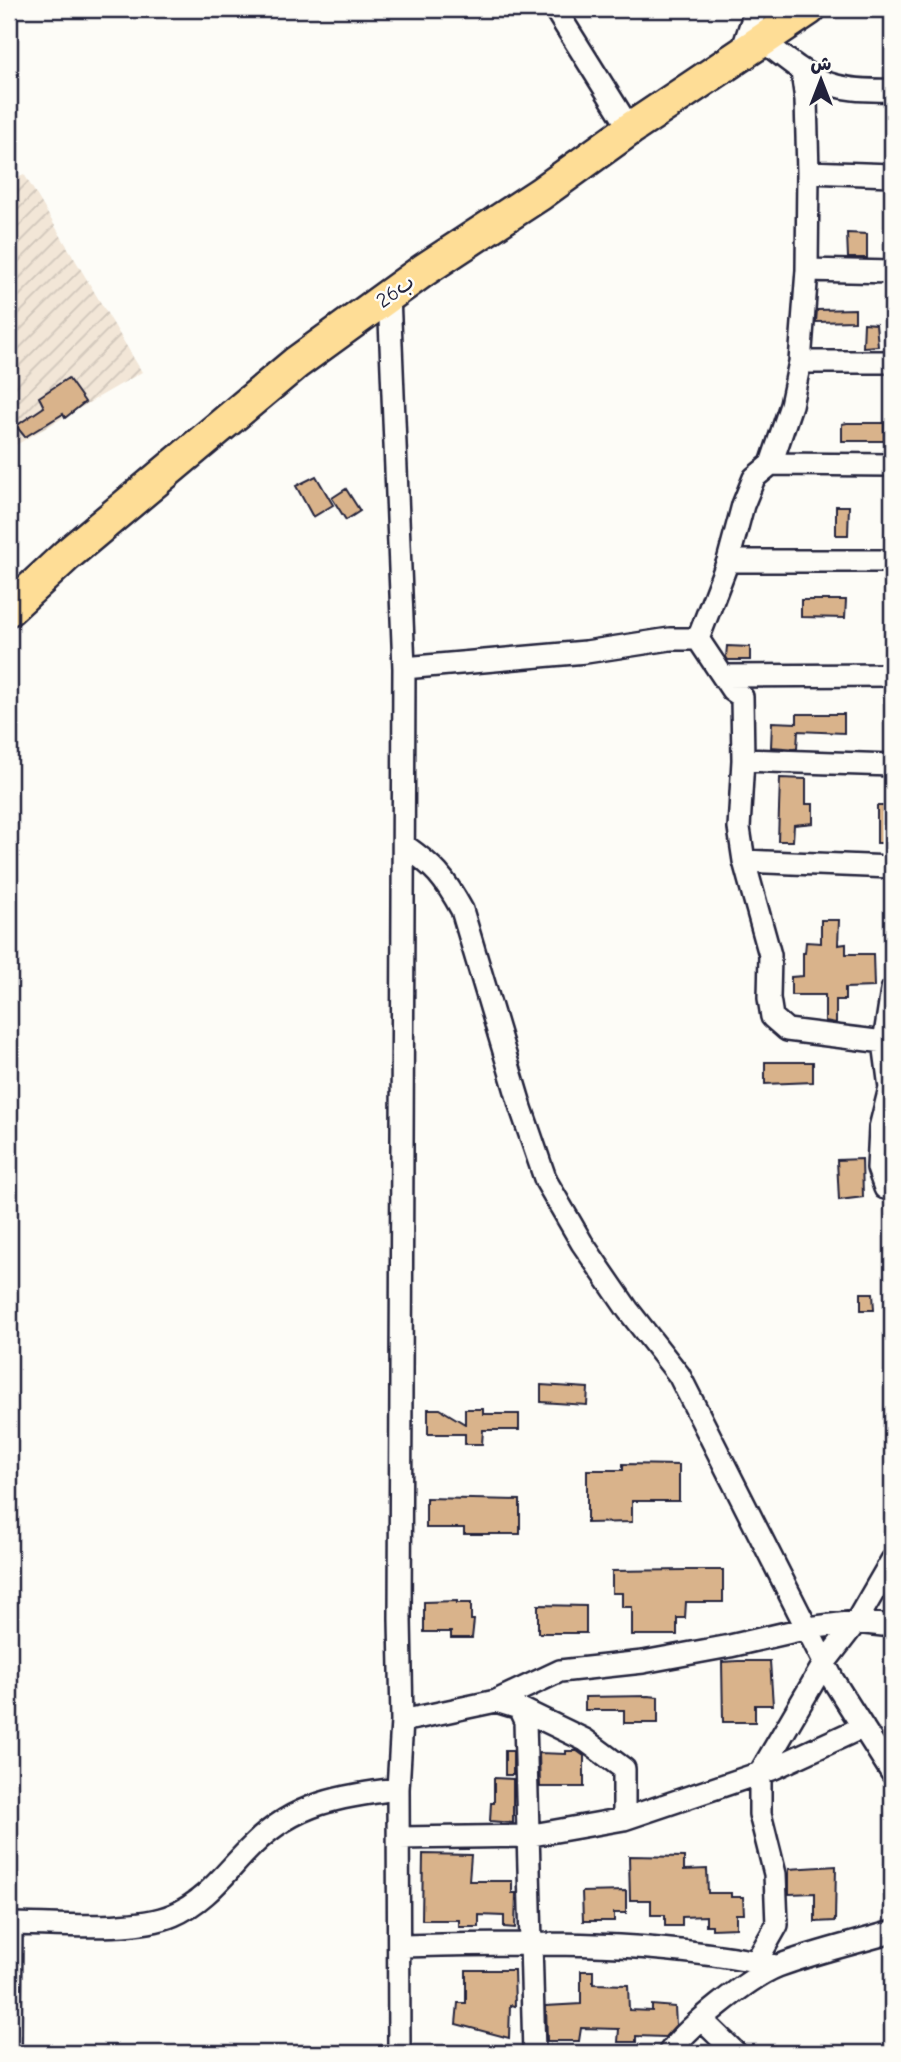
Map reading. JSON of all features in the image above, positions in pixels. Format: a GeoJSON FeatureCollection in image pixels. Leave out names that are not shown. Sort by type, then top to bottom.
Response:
{"type":"FeatureCollection","features":[{"type":"Feature","properties":{"kind":"highway","name":"26ب"},"geometry":{"type":"LineString","coordinates":[[9,609],[66,555],[285,372],[389,295],[809,9]]}},
{"type":"Feature","properties":{"kind":"street"},"geometry":{"type":"LineString","coordinates":[[555,9],[630,129]]}},
{"type":"Feature","properties":{"kind":"street"},"geometry":{"type":"LineString","coordinates":[[756,9],[752,47],[829,85],[843,89],[892,90]]}},
{"type":"Feature","properties":{"kind":"street"},"geometry":{"type":"LineString","coordinates":[[698,639],[728,561],[743,505],[754,478],[771,464],[791,405],[800,362],[807,270],[808,172],[806,100],[802,72]]}},
{"type":"Feature","properties":{"kind":"street"},"geometry":{"type":"LineString","coordinates":[[808,172],[892,175]]}},
{"type":"Feature","properties":{"kind":"street"},"geometry":{"type":"LineString","coordinates":[[807,270],[892,272]]}},
{"type":"Feature","properties":{"kind":"street"},"geometry":{"type":"LineString","coordinates":[[389,295],[404,668],[399,2053]]}},
{"type":"Feature","properties":{"kind":"street"},"geometry":{"type":"LineString","coordinates":[[800,362],[892,362]]}},
{"type":"Feature","properties":{"kind":"street"},"geometry":{"type":"LineString","coordinates":[[771,464],[892,465]]}},
{"type":"Feature","properties":{"kind":"street"},"geometry":{"type":"LineString","coordinates":[[728,561],[892,561]]}},
{"type":"Feature","properties":{"kind":"street"},"geometry":{"type":"LineString","coordinates":[[404,668],[586,652],[670,639],[698,639]]}},
{"type":"Feature","properties":{"kind":"street"},"geometry":{"type":"LineString","coordinates":[[698,639],[732,690],[742,697],[743,760],[739,828],[744,861],[770,955],[769,998],[772,1017],[787,1030],[884,1042]]}},
{"type":"Feature","properties":{"kind":"street"},"geometry":{"type":"LineString","coordinates":[[724,676],[892,675]]}},
{"type":"Feature","properties":{"kind":"street"},"geometry":{"type":"LineString","coordinates":[[743,760],[892,765]]}},
{"type":"Feature","properties":{"kind":"street"},"geometry":{"type":"LineString","coordinates":[[404,845],[433,866],[462,910],[521,1108],[546,1181],[582,1244],[628,1310],[679,1375],[825,1662],[892,1773]]}},
{"type":"Feature","properties":{"kind":"street"},"geometry":{"type":"LineString","coordinates":[[744,861],[892,867]]}},
{"type":"Feature","properties":{"kind":"street"},"geometry":{"type":"LineString","coordinates":[[892,990],[884,1042],[891,1088],[880,1128],[878,1168],[885,1188],[892,1189]]}},
{"type":"Feature","properties":{"kind":"street"},"geometry":{"type":"LineString","coordinates":[[669,2053],[766,1964],[777,1924],[775,1874],[760,1814],[760,1773],[825,1662],[856,1622],[892,1560]]}},
{"type":"Feature","properties":{"kind":"street"},"geometry":{"type":"LineString","coordinates":[[402,1721],[496,1701],[560,1671],[643,1662],[808,1628],[856,1622],[892,1626]]}},
{"type":"Feature","properties":{"kind":"street"},"geometry":{"type":"LineString","coordinates":[[496,1701],[519,1708],[585,1740],[624,1769],[624,1819]]}},
{"type":"Feature","properties":{"kind":"street"},"geometry":{"type":"LineString","coordinates":[[519,1708],[524,1721],[534,2053]]}},
{"type":"Feature","properties":{"kind":"street"},"geometry":{"type":"LineString","coordinates":[[399,1838],[527,1836],[624,1819],[760,1773],[863,1727]]}},
{"type":"Feature","properties":{"kind":"street"},"geometry":{"type":"LineString","coordinates":[[10,2053],[10,1924],[132,1924],[172,1916],[206,1894],[252,1846],[285,1819],[304,1809],[345,1796],[398,1789]]}},
{"type":"Feature","properties":{"kind":"street"},"geometry":{"type":"LineString","coordinates":[[400,1946],[529,1943],[655,1947],[717,1954],[766,1964],[892,1932]]}},
{"type":"Feature","properties":{"kind":"street"},"geometry":{"type":"LineString","coordinates":[[702,2020],[736,2053]]}},
{"type":"Feature","properties":{"kind":"shaded area"},"geometry":{"type":"Polygon","coordinates":[[[24,174],[142,372],[9,449],[9,181],[24,174]]]}},
{"type":"Feature","properties":{"kind":"building"},"geometry":{"type":"Polygon","coordinates":[[[847,233],[867,234],[867,258],[848,258],[847,233]]]}},
{"type":"Feature","properties":{"kind":"building"},"geometry":{"type":"Polygon","coordinates":[[[855,309],[855,321],[816,322],[817,310],[855,309]]]}},
{"type":"Feature","properties":{"kind":"building"},"geometry":{"type":"Polygon","coordinates":[[[864,323],[876,324],[878,346],[863,347],[864,323]]]}},
{"type":"Feature","properties":{"kind":"building"},"geometry":{"type":"Polygon","coordinates":[[[68,378],[85,402],[65,418],[63,414],[25,437],[16,426],[44,407],[39,397],[68,378]]]}},
{"type":"Feature","properties":{"kind":"building"},"geometry":{"type":"Polygon","coordinates":[[[884,423],[884,441],[842,441],[842,424],[884,423]]]}},
{"type":"Feature","properties":{"kind":"building"},"geometry":{"type":"Polygon","coordinates":[[[316,476],[333,505],[313,517],[296,486],[316,476]]]}},
{"type":"Feature","properties":{"kind":"building"},"geometry":{"type":"Polygon","coordinates":[[[346,489],[360,511],[346,520],[332,498],[346,489]]]}},
{"type":"Feature","properties":{"kind":"building"},"geometry":{"type":"Polygon","coordinates":[[[836,506],[849,506],[848,535],[836,535],[836,506]]]}},
{"type":"Feature","properties":{"kind":"building"},"geometry":{"type":"Polygon","coordinates":[[[801,600],[846,600],[845,618],[801,617],[801,600]]]}},
{"type":"Feature","properties":{"kind":"building"},"geometry":{"type":"Polygon","coordinates":[[[727,646],[750,647],[750,660],[728,660],[727,646]]]}},
{"type":"Feature","properties":{"kind":"building"},"geometry":{"type":"Polygon","coordinates":[[[797,714],[844,714],[844,733],[798,731],[797,749],[771,747],[772,722],[797,723],[797,714]]]}},
{"type":"Feature","properties":{"kind":"building"},"geometry":{"type":"Polygon","coordinates":[[[780,778],[806,779],[806,804],[813,804],[813,823],[794,825],[793,841],[778,841],[780,778]]]}},
{"type":"Feature","properties":{"kind":"building"},"geometry":{"type":"Polygon","coordinates":[[[877,806],[889,806],[888,843],[877,843],[877,806]]]}},
{"type":"Feature","properties":{"kind":"building"},"geometry":{"type":"Polygon","coordinates":[[[821,920],[839,920],[838,945],[846,944],[846,954],[873,954],[874,987],[845,988],[845,1000],[836,1000],[836,1023],[825,1021],[825,995],[791,995],[791,977],[803,976],[806,942],[821,943],[821,920]]]}},
{"type":"Feature","properties":{"kind":"building"},"geometry":{"type":"Polygon","coordinates":[[[765,1062],[813,1062],[813,1082],[765,1084],[765,1062]]]}},
{"type":"Feature","properties":{"kind":"building"},"geometry":{"type":"Polygon","coordinates":[[[862,1159],[863,1197],[839,1200],[837,1160],[862,1159]]]}},
{"type":"Feature","properties":{"kind":"building"},"geometry":{"type":"Polygon","coordinates":[[[861,1293],[873,1293],[874,1310],[861,1310],[861,1293]]]}},
{"type":"Feature","properties":{"kind":"building"},"geometry":{"type":"Polygon","coordinates":[[[541,1385],[588,1388],[587,1405],[541,1402],[541,1385]]]}},
{"type":"Feature","properties":{"kind":"building"},"geometry":{"type":"Polygon","coordinates":[[[428,1409],[440,1409],[465,1424],[465,1409],[483,1409],[483,1414],[519,1414],[519,1430],[483,1430],[482,1444],[465,1444],[465,1434],[428,1434],[428,1409]]]}},
{"type":"Feature","properties":{"kind":"building"},"geometry":{"type":"Polygon","coordinates":[[[623,1464],[679,1465],[679,1501],[632,1501],[632,1522],[587,1523],[587,1470],[623,1470],[623,1464]]]}},
{"type":"Feature","properties":{"kind":"building"},"geometry":{"type":"Polygon","coordinates":[[[426,1498],[520,1500],[520,1534],[464,1534],[464,1528],[426,1528],[426,1498]]]}},
{"type":"Feature","properties":{"kind":"building"},"geometry":{"type":"Polygon","coordinates":[[[723,1570],[723,1602],[686,1602],[685,1618],[677,1618],[677,1635],[632,1635],[632,1607],[622,1607],[622,1593],[612,1593],[612,1571],[723,1570]]]}},
{"type":"Feature","properties":{"kind":"building"},"geometry":{"type":"Polygon","coordinates":[[[424,1602],[471,1603],[471,1620],[474,1620],[472,1638],[451,1638],[451,1632],[424,1632],[424,1602]]]}},
{"type":"Feature","properties":{"kind":"building"},"geometry":{"type":"Polygon","coordinates":[[[538,1605],[586,1606],[586,1633],[538,1633],[538,1605]]]}},
{"type":"Feature","properties":{"kind":"building"},"geometry":{"type":"Polygon","coordinates":[[[770,1661],[773,1705],[755,1705],[755,1722],[723,1722],[722,1662],[770,1661]]]}},
{"type":"Feature","properties":{"kind":"building"},"geometry":{"type":"Polygon","coordinates":[[[585,1697],[658,1697],[658,1723],[624,1723],[624,1710],[585,1710],[585,1697]]]}},
{"type":"Feature","properties":{"kind":"building"},"geometry":{"type":"Polygon","coordinates":[[[505,1751],[513,1751],[513,1775],[505,1775],[505,1751]]]}},
{"type":"Feature","properties":{"kind":"building"},"geometry":{"type":"Polygon","coordinates":[[[566,1751],[577,1751],[584,1756],[584,1787],[540,1787],[539,1753],[566,1754],[566,1751]]]}},
{"type":"Feature","properties":{"kind":"building"},"geometry":{"type":"Polygon","coordinates":[[[494,1778],[513,1779],[513,1823],[490,1821],[491,1803],[494,1803],[494,1778]]]}},
{"type":"Feature","properties":{"kind":"building"},"geometry":{"type":"Polygon","coordinates":[[[423,1854],[471,1855],[469,1881],[512,1881],[512,1893],[516,1893],[515,1928],[504,1927],[504,1916],[479,1915],[479,1927],[459,1927],[459,1920],[422,1920],[423,1854]]]}},
{"type":"Feature","properties":{"kind":"building"},"geometry":{"type":"Polygon","coordinates":[[[629,1856],[684,1857],[684,1870],[707,1869],[708,1893],[731,1893],[731,1897],[743,1897],[744,1914],[736,1914],[736,1928],[712,1929],[712,1925],[706,1925],[706,1916],[682,1917],[682,1926],[665,1926],[665,1915],[651,1915],[651,1900],[630,1900],[629,1856]]]}},
{"type":"Feature","properties":{"kind":"building"},"geometry":{"type":"Polygon","coordinates":[[[836,1866],[835,1921],[815,1922],[815,1893],[789,1894],[789,1869],[836,1866]]]}},
{"type":"Feature","properties":{"kind":"building"},"geometry":{"type":"Polygon","coordinates":[[[626,1891],[626,1913],[614,1913],[614,1921],[583,1921],[582,1892],[626,1891]]]}},
{"type":"Feature","properties":{"kind":"building"},"geometry":{"type":"Polygon","coordinates":[[[466,1970],[514,1970],[515,2006],[510,2005],[509,2038],[456,2024],[458,2003],[466,2003],[466,1970]]]}},
{"type":"Feature","properties":{"kind":"building"},"geometry":{"type":"Polygon","coordinates":[[[581,1971],[593,1971],[593,1984],[628,1985],[629,2010],[652,2011],[652,2005],[675,2007],[676,2025],[665,2037],[636,2036],[636,2042],[618,2042],[619,2029],[581,2028],[579,2041],[547,2041],[546,2006],[581,2004],[581,1971]]]}}]}
